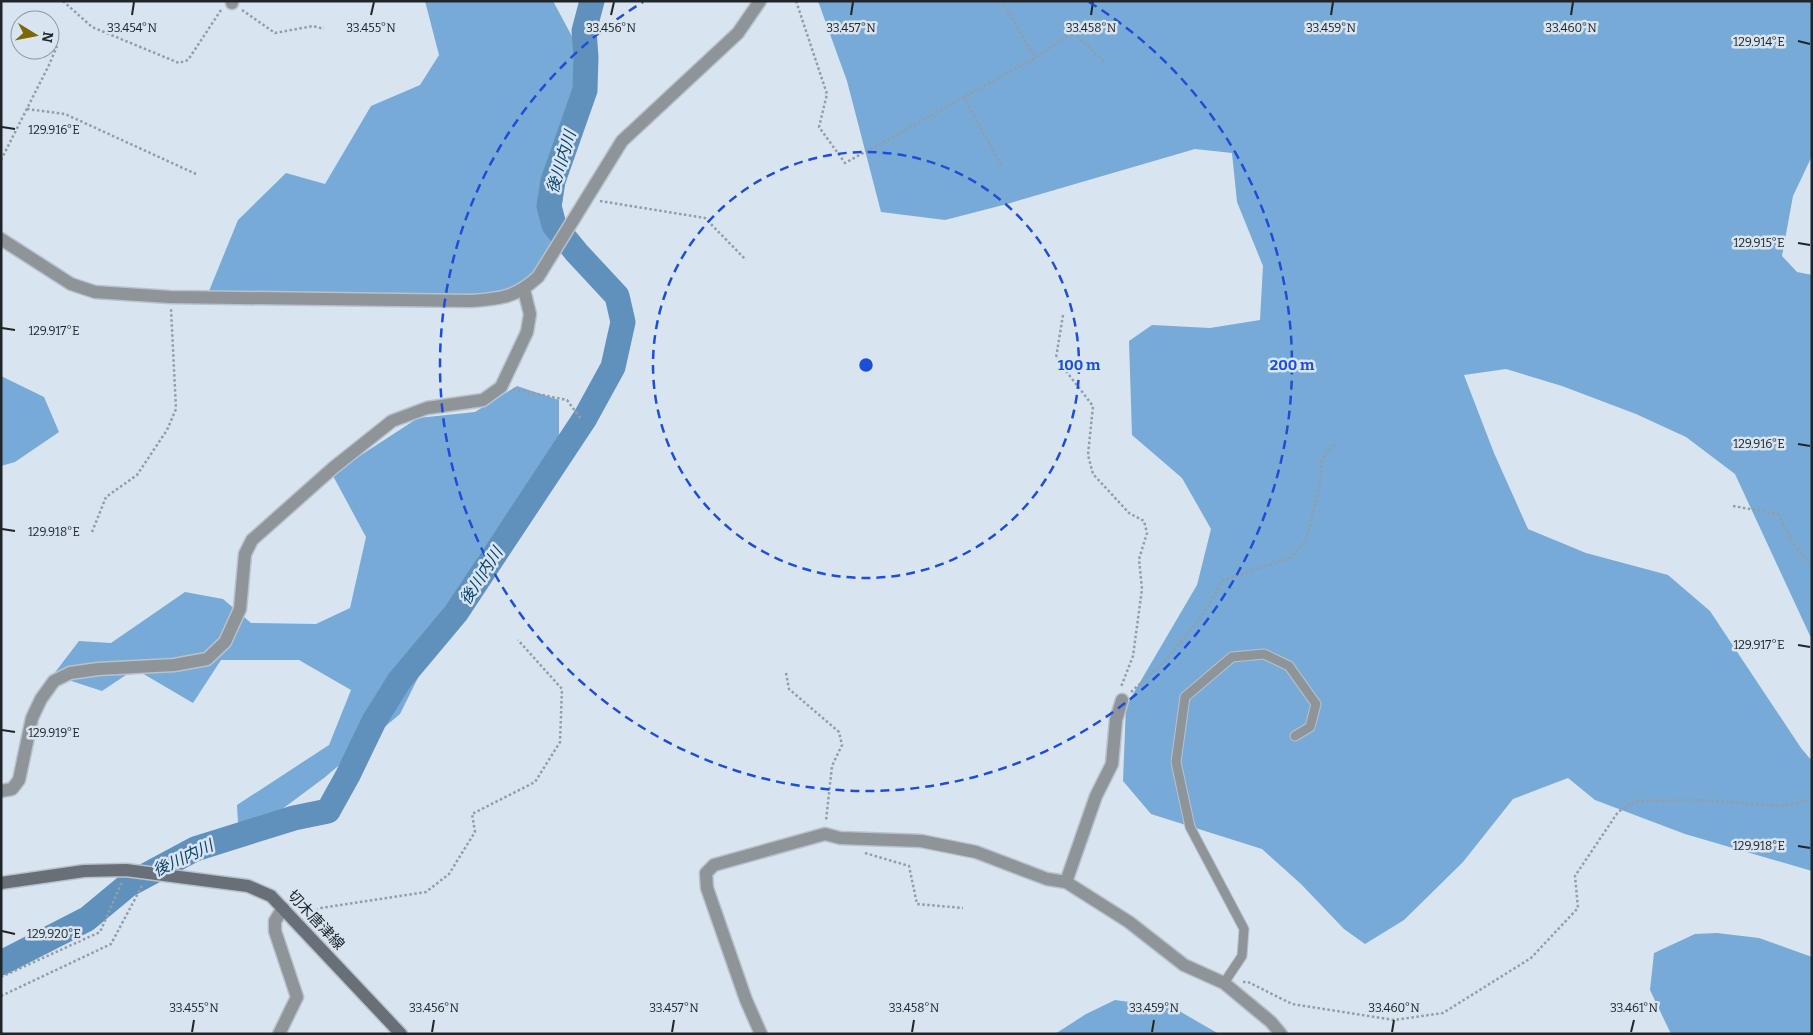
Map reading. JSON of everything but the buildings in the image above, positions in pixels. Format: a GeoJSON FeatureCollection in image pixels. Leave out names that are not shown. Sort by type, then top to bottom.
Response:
{"type":"FeatureCollection","features":[{"type":"Feature","properties":{"kind":"main road","name":"切木唐津線"},"geometry":{"type":"LineString","coordinates":[[1,883],[84,871],[126,870],[248,886],[272,896],[401,1034]]}},
{"type":"Feature","properties":{"kind":"street"},"geometry":{"type":"LineString","coordinates":[[1,239],[70,284],[95,292],[170,297],[471,301],[501,298],[524,290],[538,277],[622,141],[738,32],[760,1]]}},
{"type":"Feature","properties":{"kind":"street"},"geometry":{"type":"LineString","coordinates":[[1,790],[12,790],[19,780],[32,718],[41,699],[54,681],[70,673],[89,670],[174,666],[207,659],[225,642],[240,609],[245,554],[252,540],[333,468],[392,421],[427,408],[483,400],[501,387],[527,332],[530,314],[524,290]]}},
{"type":"Feature","properties":{"kind":"street"},"geometry":{"type":"LineString","coordinates":[[1066,882],[1096,796],[1112,764],[1116,720],[1122,700]]}},
{"type":"Feature","properties":{"kind":"street"},"geometry":{"type":"LineString","coordinates":[[761,1034],[746,1000],[707,888],[706,873],[714,865],[825,834],[840,838],[922,841],[976,852],[1047,879],[1066,882],[1130,922],[1184,965],[1224,983],[1271,1022],[1281,1034]]}},
{"type":"Feature","properties":{"kind":"street"},"geometry":{"type":"LineString","coordinates":[[279,1034],[297,997],[275,931],[276,921],[283,908]]}},
{"type":"Feature","properties":{"kind":"lane"},"geometry":{"type":"LineString","coordinates":[[1224,983],[1242,956],[1244,929],[1190,826],[1176,762],[1185,697],[1232,657],[1264,654],[1288,666],[1316,704],[1310,727],[1295,736]]}},
{"type":"Feature","properties":{"kind":"path"},"geometry":{"type":"LineString","coordinates":[[63,1],[92,27],[179,63],[188,60],[223,6],[232,2],[275,33],[313,26],[324,29]]}},
{"type":"Feature","properties":{"kind":"path"},"geometry":{"type":"LineString","coordinates":[[796,1],[827,94],[819,127],[845,163],[1035,58],[1073,32],[1104,62]]}},
{"type":"Feature","properties":{"kind":"path"},"geometry":{"type":"LineString","coordinates":[[1002,1],[1035,58]]}},
{"type":"Feature","properties":{"kind":"path"},"geometry":{"type":"LineString","coordinates":[[1,160],[51,60]]}},
{"type":"Feature","properties":{"kind":"path"},"geometry":{"type":"LineString","coordinates":[[964,97],[1002,166]]}},
{"type":"Feature","properties":{"kind":"path"},"geometry":{"type":"LineString","coordinates":[[27,109],[65,114],[196,174]]}},
{"type":"Feature","properties":{"kind":"path"},"geometry":{"type":"LineString","coordinates":[[584,202],[629,206],[705,218],[746,260]]}},
{"type":"Feature","properties":{"kind":"path"},"geometry":{"type":"LineString","coordinates":[[92,532],[106,497],[137,475],[167,430],[176,409],[170,297]]}},
{"type":"Feature","properties":{"kind":"path"},"geometry":{"type":"LineString","coordinates":[[1062,315],[1056,358],[1093,406],[1088,455],[1093,474],[1129,513],[1144,521],[1146,534],[1139,559],[1142,589],[1133,656],[1120,690],[1122,700]]}},
{"type":"Feature","properties":{"kind":"path"},"geometry":{"type":"LineString","coordinates":[[501,387],[567,400],[581,419]]}},
{"type":"Feature","properties":{"kind":"path"},"geometry":{"type":"LineString","coordinates":[[1122,700],[1165,661],[1202,616],[1223,580],[1290,558],[1306,541],[1319,488],[1322,459],[1336,444]]}},
{"type":"Feature","properties":{"kind":"path"},"geometry":{"type":"LineString","coordinates":[[1733,506],[1778,514],[1794,545],[1812,564]]}},
{"type":"Feature","properties":{"kind":"path"},"geometry":{"type":"LineString","coordinates":[[295,921],[321,908],[426,892],[449,874],[475,832],[472,814],[535,782],[560,742],[562,689],[518,640]]}},
{"type":"Feature","properties":{"kind":"path"},"geometry":{"type":"LineString","coordinates":[[786,673],[789,689],[839,732],[842,745],[832,766],[825,834]]}},
{"type":"Feature","properties":{"kind":"path"},"geometry":{"type":"LineString","coordinates":[[1224,983],[1248,982],[1292,1004],[1394,1020],[1443,1014],[1531,958],[1578,908],[1575,876],[1618,812],[1635,801],[1700,800],[1784,806],[1812,799]]}},
{"type":"Feature","properties":{"kind":"path"},"geometry":{"type":"LineString","coordinates":[[863,852],[909,866],[917,904],[963,908]]}},
{"type":"Feature","properties":{"kind":"path"},"geometry":{"type":"LineString","coordinates":[[1,977],[100,932],[121,887],[126,870]]}},
{"type":"Feature","properties":{"kind":"path"},"geometry":{"type":"LineString","coordinates":[[1,996],[111,944],[144,882],[152,874]]}},
{"type":"Feature","properties":{"kind":"shaded area"},"geometry":{"type":"Polygon","coordinates":[[[425,1],[553,1],[582,55],[554,263],[507,299],[463,308],[207,296],[238,220],[286,173],[325,184],[371,106],[420,85],[439,55],[425,1]]]}},
{"type":"Feature","properties":{"kind":"shaded area"},"geometry":{"type":"Polygon","coordinates":[[[818,1],[1812,1],[1812,156],[1793,196],[1782,256],[1797,272],[1812,275],[1812,640],[1735,474],[1686,437],[1636,414],[1562,386],[1506,369],[1464,375],[1494,453],[1528,529],[1586,553],[1668,575],[1710,611],[1801,748],[1812,761],[1812,871],[1685,834],[1595,800],[1568,778],[1513,799],[1463,862],[1404,920],[1365,944],[1344,929],[1301,884],[1262,849],[1151,814],[1123,781],[1126,706],[1197,585],[1211,529],[1182,478],[1132,435],[1129,341],[1152,325],[1210,328],[1260,320],[1263,266],[1237,202],[1232,153],[1195,149],[1007,204],[945,220],[881,212],[847,81],[818,1]]]}},
{"type":"Feature","properties":{"kind":"shaded area"},"geometry":{"type":"Polygon","coordinates":[[[1,376],[44,397],[59,432],[15,462],[1,466],[1,376]]]}},
{"type":"Feature","properties":{"kind":"shaded area"},"geometry":{"type":"Polygon","coordinates":[[[517,386],[559,400],[559,438],[478,557],[400,714],[324,778],[239,841],[237,805],[329,745],[351,690],[299,660],[221,660],[193,703],[135,669],[102,691],[53,675],[79,641],[111,643],[185,592],[223,599],[251,623],[316,624],[350,608],[366,537],[332,474],[418,418],[475,412],[517,386]]]}},
{"type":"Feature","properties":{"kind":"shaded area"},"geometry":{"type":"Polygon","coordinates":[[[1717,933],[1759,938],[1812,957],[1812,1034],[1671,1034],[1650,990],[1654,953],[1695,934],[1717,933]]]}},
{"type":"Feature","properties":{"kind":"shaded area"},"geometry":{"type":"Polygon","coordinates":[[[1115,1000],[1174,1008],[1219,1034],[1055,1034],[1086,1014],[1115,1000]]]}},
{"type":"Feature","properties":{"kind":"waterway","name":"後川内川"},"geometry":{"type":"LineString","coordinates":[[1,963],[87,919],[128,885],[195,849],[294,818],[328,811],[374,721],[399,681],[456,613],[585,418],[613,367],[623,322],[617,296],[554,225],[549,206],[553,181],[585,90],[586,57],[584,31],[592,1]]}}]}
